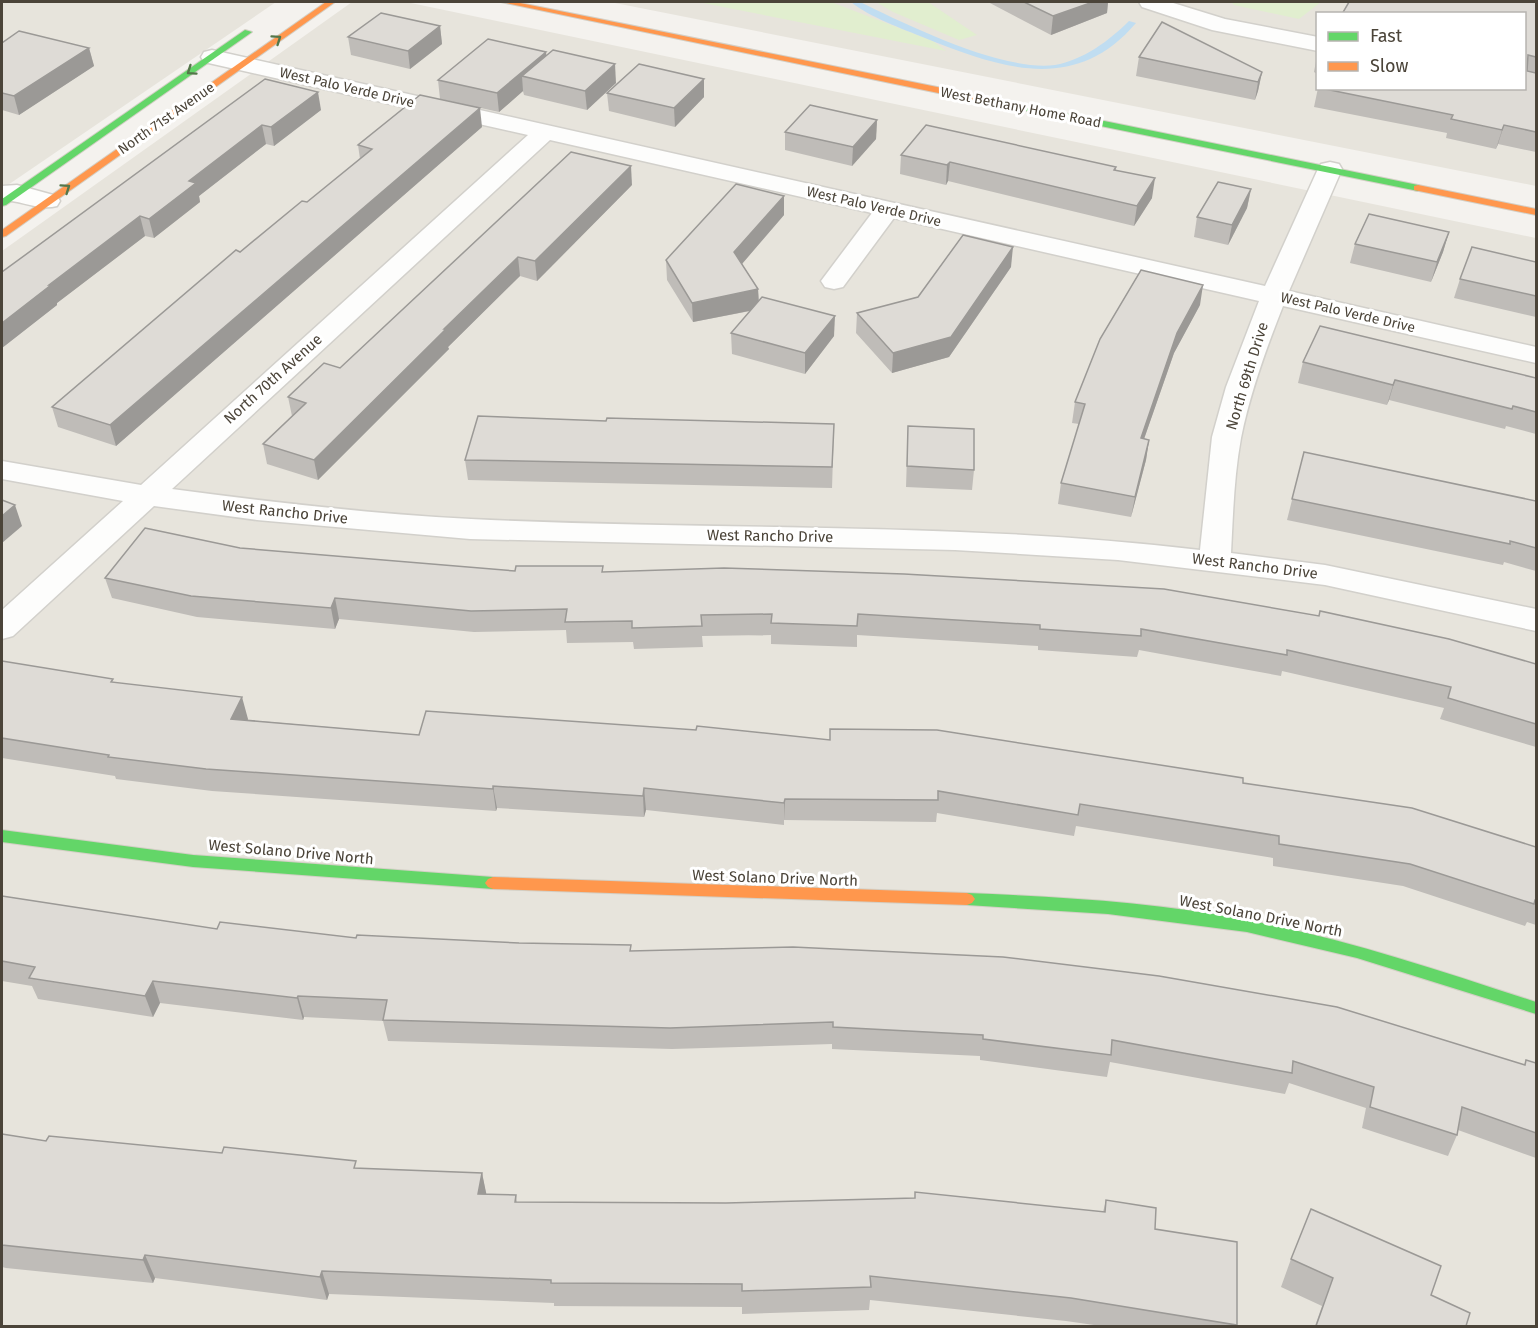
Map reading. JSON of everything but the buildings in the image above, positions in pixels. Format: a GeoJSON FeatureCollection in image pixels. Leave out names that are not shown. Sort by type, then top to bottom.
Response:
{"type":"FeatureCollection","features":[{"type":"Feature","properties":{"kind":"street","name":"North 71st Avenue"},"geometry":{"type":"LineString","coordinates":[[2,234],[331,2]]}},
{"type":"Feature","properties":{"kind":"street","name":"West Bethany Home Road"},"geometry":{"type":"LineString","coordinates":[[505,2],[1536,212]]}},
{"type":"Feature","properties":{"kind":"street"},"geometry":{"type":"LineString","coordinates":[[1150,2],[1220,25],[1316,44]]}},
{"type":"Feature","properties":{"kind":"street","name":"North 71st Avenue"},"geometry":{"type":"LineString","coordinates":[[5,192],[256,26]]}},
{"type":"Feature","properties":{"kind":"street","name":"West Palo Verde Drive"},"geometry":{"type":"LineString","coordinates":[[212,57],[1536,355]]}},
{"type":"Feature","properties":{"kind":"street","name":"North 70th Avenue"},"geometry":{"type":"LineString","coordinates":[[2,628],[545,132]]}},
{"type":"Feature","properties":{"kind":"street","name":"North 69th Drive"},"geometry":{"type":"LineString","coordinates":[[1215,560],[1220,490],[1230,422],[1255,339],[1330,169]]}},
{"type":"Feature","properties":{"kind":"street"},"geometry":{"type":"LineString","coordinates":[[5,192],[48,201]]}},
{"type":"Feature","properties":{"kind":"street"},"geometry":{"type":"LineString","coordinates":[[834,281],[888,209]]}},
{"type":"Feature","properties":{"kind":"street","name":"West Rancho Drive"},"geometry":{"type":"LineString","coordinates":[[2,470],[145,495],[269,511],[470,529],[956,540],[1118,550],[1215,560],[1336,577],[1536,620]]}},
{"type":"Feature","properties":{"kind":"street","name":"West Solano Drive North"},"geometry":{"type":"LineString","coordinates":[[2,836],[63,846],[327,873],[556,887],[1080,904],[1207,919],[1377,956],[1536,1008]]}},
{"type":"Feature","properties":{"kind":"shaded area"},"geometry":{"type":"Polygon","coordinates":[[[2,2],[276,2],[2,189],[2,2]]]}},
{"type":"Feature","properties":{"kind":"shaded area"},"geometry":{"type":"Polygon","coordinates":[[[352,2],[406,2],[1536,238],[1536,1326],[2,1326],[2,251],[352,2]]]}},
{"type":"Feature","properties":{"kind":"shaded area"},"geometry":{"type":"Polygon","coordinates":[[[610,2],[1536,2],[1536,186],[610,2]]]}},
{"type":"Feature","properties":{"kind":"green space"},"geometry":{"type":"Polygon","coordinates":[[[698,2],[831,2],[933,41],[946,51],[698,2]]]}},
{"type":"Feature","properties":{"kind":"green space"},"geometry":{"type":"Polygon","coordinates":[[[876,2],[928,2],[977,35],[959,40],[893,12],[876,2]]]}},
{"type":"Feature","properties":{"kind":"green space"},"geometry":{"type":"Polygon","coordinates":[[[1231,2],[1321,2],[1299,19],[1234,5],[1231,2]]]}},
{"type":"Feature","properties":{"kind":"waterway"},"geometry":{"type":"LineString","coordinates":[[855,2],[947,44],[999,61],[1044,68],[1068,64],[1092,53],[1115,39],[1132,23]]}},
{"type":"Feature","properties":{"kind":"traffic: fast"},"geometry":{"type":"LineString","coordinates":[[2,203],[248,32]]}},
{"type":"Feature","properties":{"kind":"traffic: fast"},"geometry":{"type":"LineString","coordinates":[[972,97],[1418,188]]}},
{"type":"Feature","properties":{"kind":"traffic: fast"},"geometry":{"type":"LineString","coordinates":[[2,836],[193,861],[493,883]]}},
{"type":"Feature","properties":{"kind":"traffic: fast"},"geometry":{"type":"LineString","coordinates":[[967,899],[1108,908],[1178,915],[1247,926],[1357,952],[1536,1008]]}},
{"type":"Feature","properties":{"kind":"traffic: slow"},"geometry":{"type":"LineString","coordinates":[[2,234],[331,2]]}},
{"type":"Feature","properties":{"kind":"traffic: slow"},"geometry":{"type":"LineString","coordinates":[[505,2],[972,97]]}},
{"type":"Feature","properties":{"kind":"traffic: slow"},"geometry":{"type":"LineString","coordinates":[[1418,188],[1536,212]]}},
{"type":"Feature","properties":{"kind":"traffic: slow"},"geometry":{"type":"LineString","coordinates":[[493,883],[967,899]]}}]}
